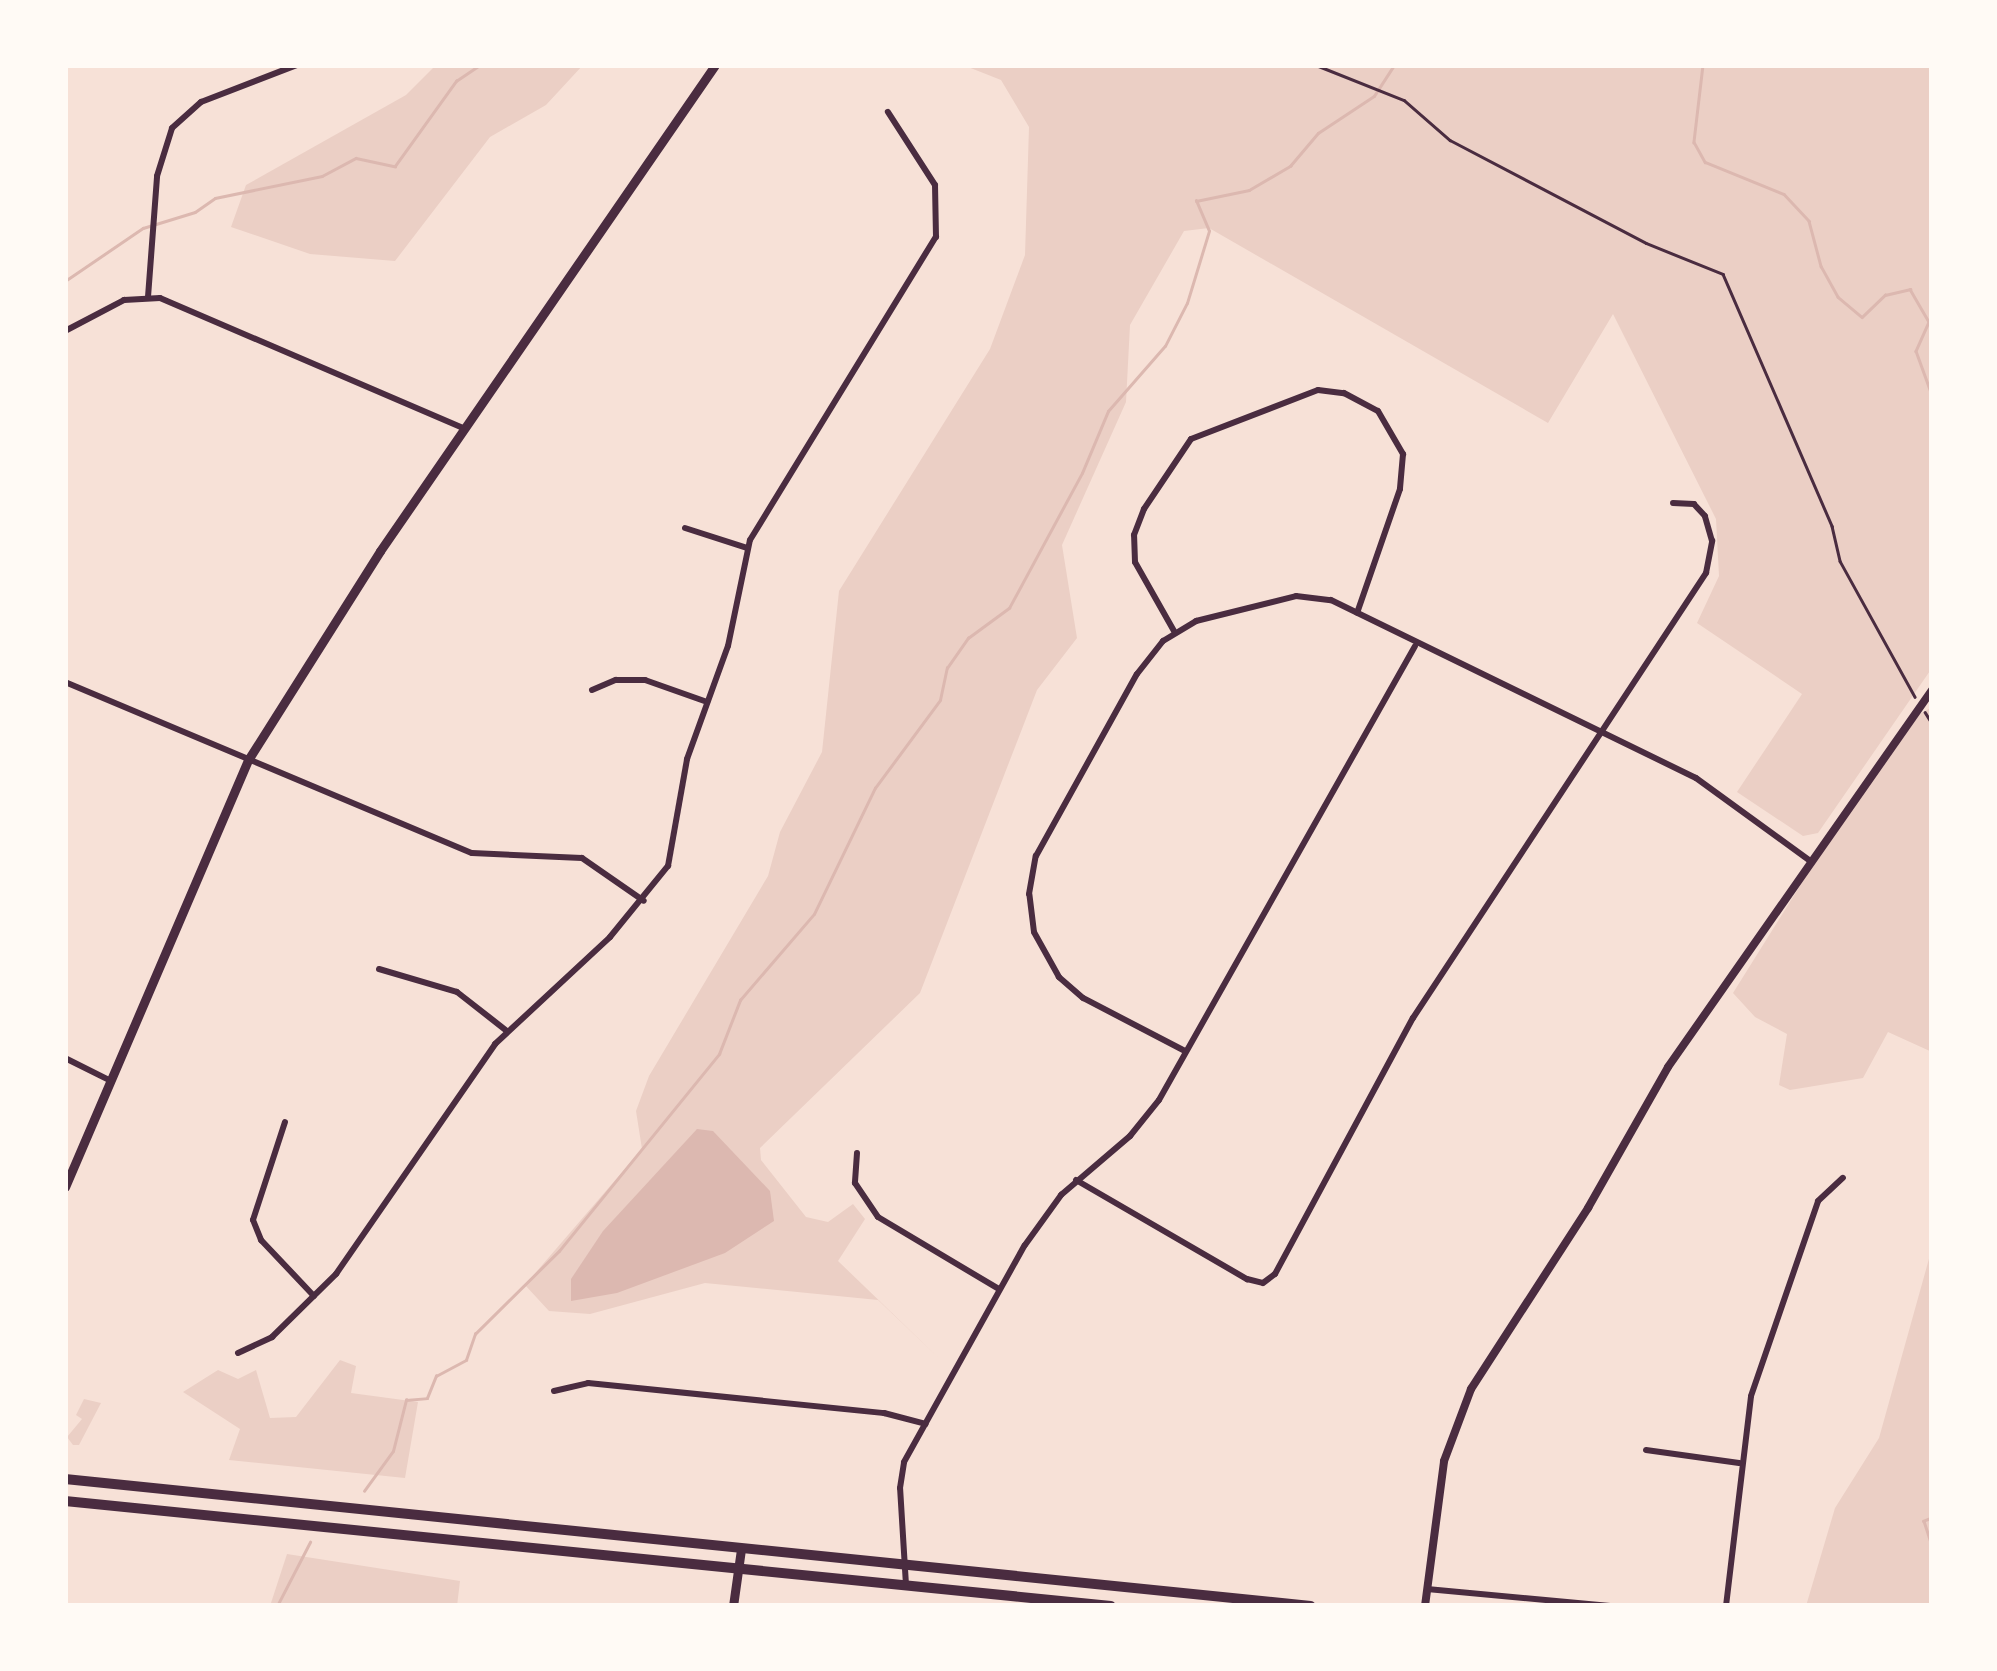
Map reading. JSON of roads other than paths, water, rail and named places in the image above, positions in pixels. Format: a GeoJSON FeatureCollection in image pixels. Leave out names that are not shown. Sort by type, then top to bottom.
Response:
{"type":"FeatureCollection","features":[{"type":"Feature","properties":{"kind":"main road"},"geometry":{"type":"LineString","coordinates":[[65,1187],[248,760],[464,428],[715,65]]}},
{"type":"Feature","properties":{"kind":"main road"},"geometry":{"type":"LineString","coordinates":[[65,1479],[1311,1606]]}},
{"type":"Feature","properties":{"kind":"main road"},"geometry":{"type":"LineString","coordinates":[[65,1501],[1110,1606]]}},
{"type":"Feature","properties":{"kind":"main road"},"geometry":{"type":"LineString","coordinates":[[734,1606],[741,1549]]}},
{"type":"Feature","properties":{"kind":"street"},"geometry":{"type":"LineString","coordinates":[[148,296],[160,159],[180,117],[200,102],[298,65]]}},
{"type":"Feature","properties":{"kind":"street"},"geometry":{"type":"LineString","coordinates":[[238,1354],[272,1337],[314,1296],[506,1031],[644,901],[674,851],[687,759],[728,646],[747,548],[936,237],[935,185],[888,112]]}},
{"type":"Feature","properties":{"kind":"street"},"geometry":{"type":"LineString","coordinates":[[65,331],[124,300],[148,296],[464,428]]}},
{"type":"Feature","properties":{"kind":"street"},"geometry":{"type":"LineString","coordinates":[[1174,632],[1135,562],[1134,535],[1144,509],[1191,438],[1318,390],[1344,392],[1378,412],[1403,454],[1400,489],[1358,613]]}},
{"type":"Feature","properties":{"kind":"street"},"geometry":{"type":"LineString","coordinates":[[1076,1180],[1229,1269],[1268,1281],[1414,1018],[1685,612],[1710,561],[1702,510],[1673,503]]}},
{"type":"Feature","properties":{"kind":"street"},"geometry":{"type":"LineString","coordinates":[[685,528],[747,548]]}},
{"type":"Feature","properties":{"kind":"street"},"geometry":{"type":"LineString","coordinates":[[1185,1051],[1083,998],[1058,977],[1034,932],[1029,894],[1050,829],[1137,674],[1174,632],[1296,596],[1324,598],[1415,646],[1605,733],[1714,789],[1809,860]]}},
{"type":"Feature","properties":{"kind":"street"},"geometry":{"type":"LineString","coordinates":[[906,1586],[901,1475],[999,1289],[1076,1180],[1147,1117],[1415,646]]}},
{"type":"Feature","properties":{"kind":"street"},"geometry":{"type":"LineString","coordinates":[[592,690],[616,680],[645,680],[707,702]]}},
{"type":"Feature","properties":{"kind":"street"},"geometry":{"type":"LineString","coordinates":[[65,682],[472,853],[582,858],[644,901]]}},
{"type":"Feature","properties":{"kind":"street"},"geometry":{"type":"LineString","coordinates":[[1425,1606],[1444,1460],[1471,1389],[1588,1208],[1668,1067],[1809,860],[1932,690]]}},
{"type":"Feature","properties":{"kind":"street"},"geometry":{"type":"LineString","coordinates":[[379,970],[457,992],[506,1031]]}},
{"type":"Feature","properties":{"kind":"street"},"geometry":{"type":"LineString","coordinates":[[65,1058],[109,1080]]}},
{"type":"Feature","properties":{"kind":"street"},"geometry":{"type":"LineString","coordinates":[[285,1122],[253,1220],[261,1240],[314,1296]]}},
{"type":"Feature","properties":{"kind":"street"},"geometry":{"type":"LineString","coordinates":[[857,1154],[854,1183],[878,1217],[999,1289]]}},
{"type":"Feature","properties":{"kind":"street"},"geometry":{"type":"LineString","coordinates":[[1726,1606],[1739,1463],[1751,1396],[1818,1201],[1844,1178]]}},
{"type":"Feature","properties":{"kind":"street"},"geometry":{"type":"LineString","coordinates":[[554,1391],[588,1384],[884,1413],[926,1424]]}},
{"type":"Feature","properties":{"kind":"street"},"geometry":{"type":"LineString","coordinates":[[1646,1450],[1739,1463]]}},
{"type":"Feature","properties":{"kind":"street"},"geometry":{"type":"LineString","coordinates":[[1082,1605],[1087,1584]]}},
{"type":"Feature","properties":{"kind":"street"},"geometry":{"type":"LineString","coordinates":[[1426,1589],[1610,1606]]}},
{"type":"Feature","properties":{"kind":"waterway"},"geometry":{"type":"LineString","coordinates":[[65,281],[143,228],[195,212],[215,198],[322,176],[356,158],[395,166],[456,81],[480,65]]}},
{"type":"Feature","properties":{"kind":"waterway"},"geometry":{"type":"LineString","coordinates":[[364,1491],[393,1451],[406,1400],[427,1398],[436,1376],[466,1360],[475,1334],[559,1251],[719,1054],[740,1000],[814,914],[875,788],[940,700],[947,668],[968,638],[1009,608],[1082,473],[1108,411],[1165,346],[1187,303],[1209,231],[1196,201],[1249,190],[1290,166],[1318,133],[1374,96],[1394,65]]}},
{"type":"Feature","properties":{"kind":"waterway"},"geometry":{"type":"LineString","coordinates":[[1703,65],[1694,142],[1705,162],[1784,194],[1809,221],[1821,266],[1838,297],[1862,317],[1885,295],[1910,289],[1929,322],[1916,351],[1932,395]]}},
{"type":"Feature","properties":{"kind":"waterway"},"geometry":{"type":"LineString","coordinates":[[1932,1518],[1924,1521],[1932,1545]]}},
{"type":"Feature","properties":{"kind":"waterway"},"geometry":{"type":"LineString","coordinates":[[277,1606],[310,1542]]}}]}
